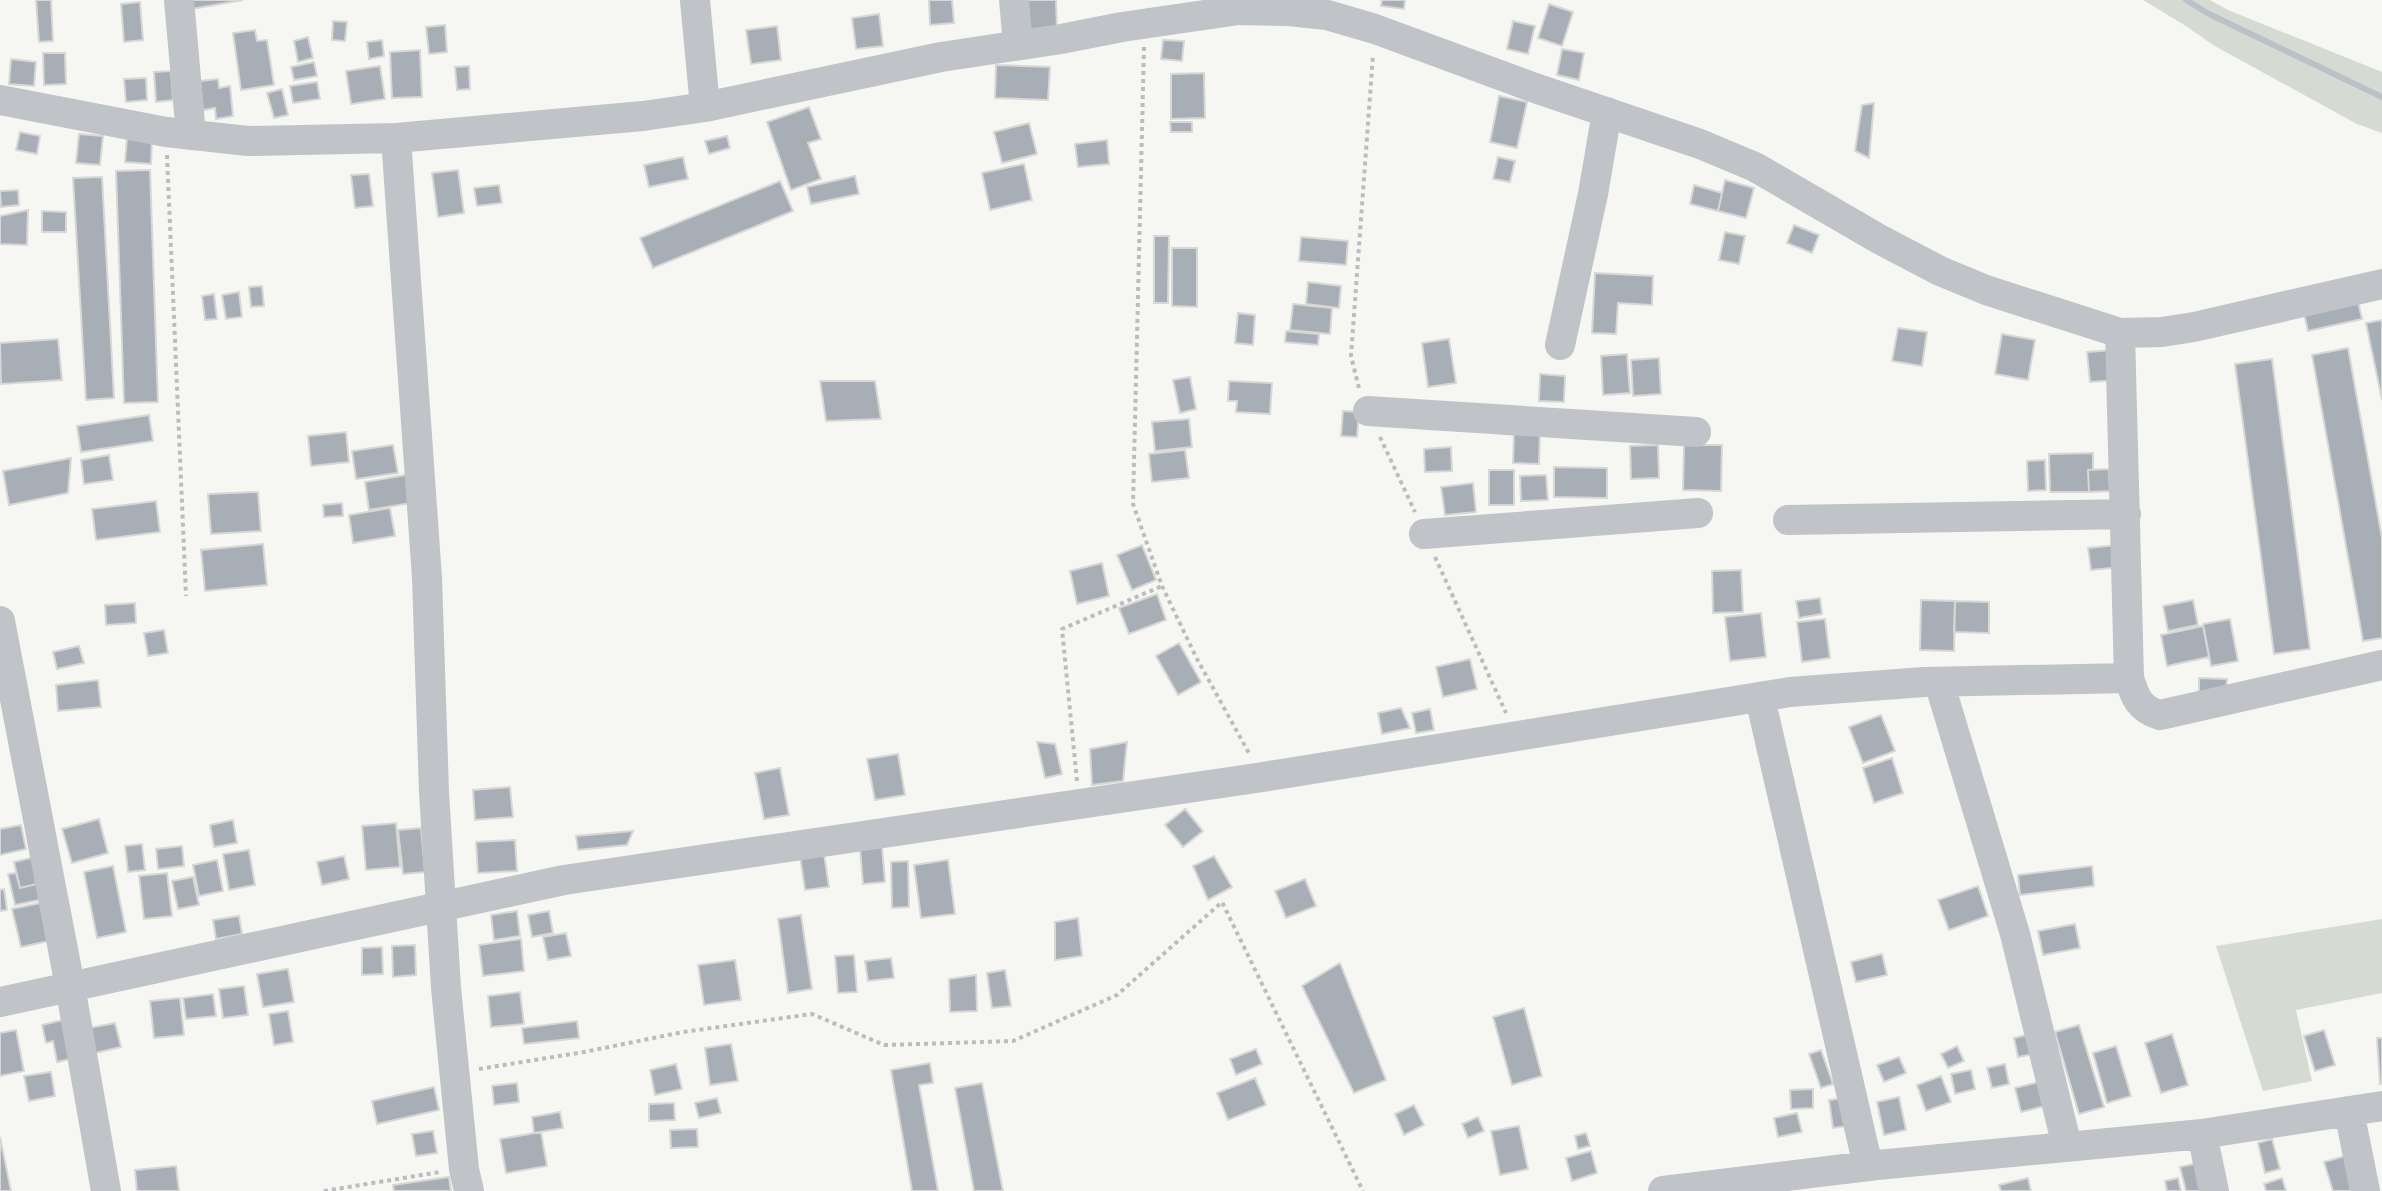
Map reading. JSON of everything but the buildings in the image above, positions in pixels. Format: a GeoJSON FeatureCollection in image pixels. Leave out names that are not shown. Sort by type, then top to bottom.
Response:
{"type":"FeatureCollection","features":[{"type":"Feature","properties":{"kind":"street"},"geometry":{"type":"LineString","coordinates":[[179,0],[179,133]]}},
{"type":"Feature","properties":{"kind":"street"},"geometry":{"type":"LineString","coordinates":[[695,0],[705,107]]}},
{"type":"Feature","properties":{"kind":"street"},"geometry":{"type":"LineString","coordinates":[[1014,0],[1018,44]]}},
{"type":"Feature","properties":{"kind":"street"},"geometry":{"type":"LineString","coordinates":[[0,100],[179,133],[248,141],[396,138],[643,116],[705,107],[941,57],[1122,27],[1239,10],[1288,11],[1327,15],[1375,29],[1700,144],[1755,167],[1940,271],[1986,290],[2120,333],[2194,327],[2382,284]]}},
{"type":"Feature","properties":{"kind":"street"},"geometry":{"type":"LineString","coordinates":[[1560,345],[1593,194],[1607,112]]}},
{"type":"Feature","properties":{"kind":"street"},"geometry":{"type":"LineString","coordinates":[[396,138],[427,578],[434,792],[446,988],[466,1180]]}},
{"type":"Feature","properties":{"kind":"street"},"geometry":{"type":"LineString","coordinates":[[2120,333],[2129,678],[2137,702],[2148,712],[2160,715],[2382,665]]}},
{"type":"Feature","properties":{"kind":"street"},"geometry":{"type":"LineString","coordinates":[[1368,411],[1696,432]]}},
{"type":"Feature","properties":{"kind":"street"},"geometry":{"type":"LineString","coordinates":[[1424,534],[1698,513]]}},
{"type":"Feature","properties":{"kind":"street"},"geometry":{"type":"LineString","coordinates":[[1788,520],[2126,514]]}},
{"type":"Feature","properties":{"kind":"street"},"geometry":{"type":"LineString","coordinates":[[0,621],[11,750],[70,986],[106,1191]]}},
{"type":"Feature","properties":{"kind":"street"},"geometry":{"type":"LineString","coordinates":[[0,1002],[564,880],[1263,777],[1790,692],[1939,682],[2129,678]]}},
{"type":"Feature","properties":{"kind":"street"},"geometry":{"type":"LineString","coordinates":[[1939,682],[2015,934],[2067,1146]]}},
{"type":"Feature","properties":{"kind":"street"},"geometry":{"type":"LineString","coordinates":[[1760,698],[1868,1166]]}},
{"type":"Feature","properties":{"kind":"street"},"geometry":{"type":"LineString","coordinates":[[1663,1191],[1765,1185],[1868,1166],[2202,1134],[2382,1106]]}},
{"type":"Feature","properties":{"kind":"street"},"geometry":{"type":"LineString","coordinates":[[2349,1111],[2365,1191]]}},
{"type":"Feature","properties":{"kind":"street"},"geometry":{"type":"LineString","coordinates":[[2202,1134],[2214,1191]]}},
{"type":"Feature","properties":{"kind":"path"},"geometry":{"type":"LineString","coordinates":[[1145,25],[1133,504],[1162,586],[1204,671],[1263,777]]}},
{"type":"Feature","properties":{"kind":"path"},"geometry":{"type":"LineString","coordinates":[[179,133],[186,596]]}},
{"type":"Feature","properties":{"kind":"path"},"geometry":{"type":"LineString","coordinates":[[1079,805],[1062,629],[1162,586]]}},
{"type":"Feature","properties":{"kind":"path"},"geometry":{"type":"LineString","coordinates":[[455,1072],[584,1052],[683,1032],[812,1014],[884,1045],[1013,1041],[1117,995],[1222,902],[1363,1191]]}},
{"type":"Feature","properties":{"kind":"path"},"geometry":{"type":"LineString","coordinates":[[324,1191],[466,1180]]}},
{"type":"Feature","properties":{"kind":"shaded area"},"geometry":{"type":"Polygon","coordinates":[[[2143,0],[2210,0],[2382,72],[2382,133],[2357,124],[2213,45],[2143,0]]]}},
{"type":"Feature","properties":{"kind":"shaded area"},"geometry":{"type":"Polygon","coordinates":[[[2382,919],[2382,993],[2296,1010],[2312,1081],[2263,1091],[2216,946],[2382,919]]]}},
{"type":"Feature","properties":{"kind":"waterway"},"geometry":{"type":"LineString","coordinates":[[2186,0],[2382,97]]}}]}
